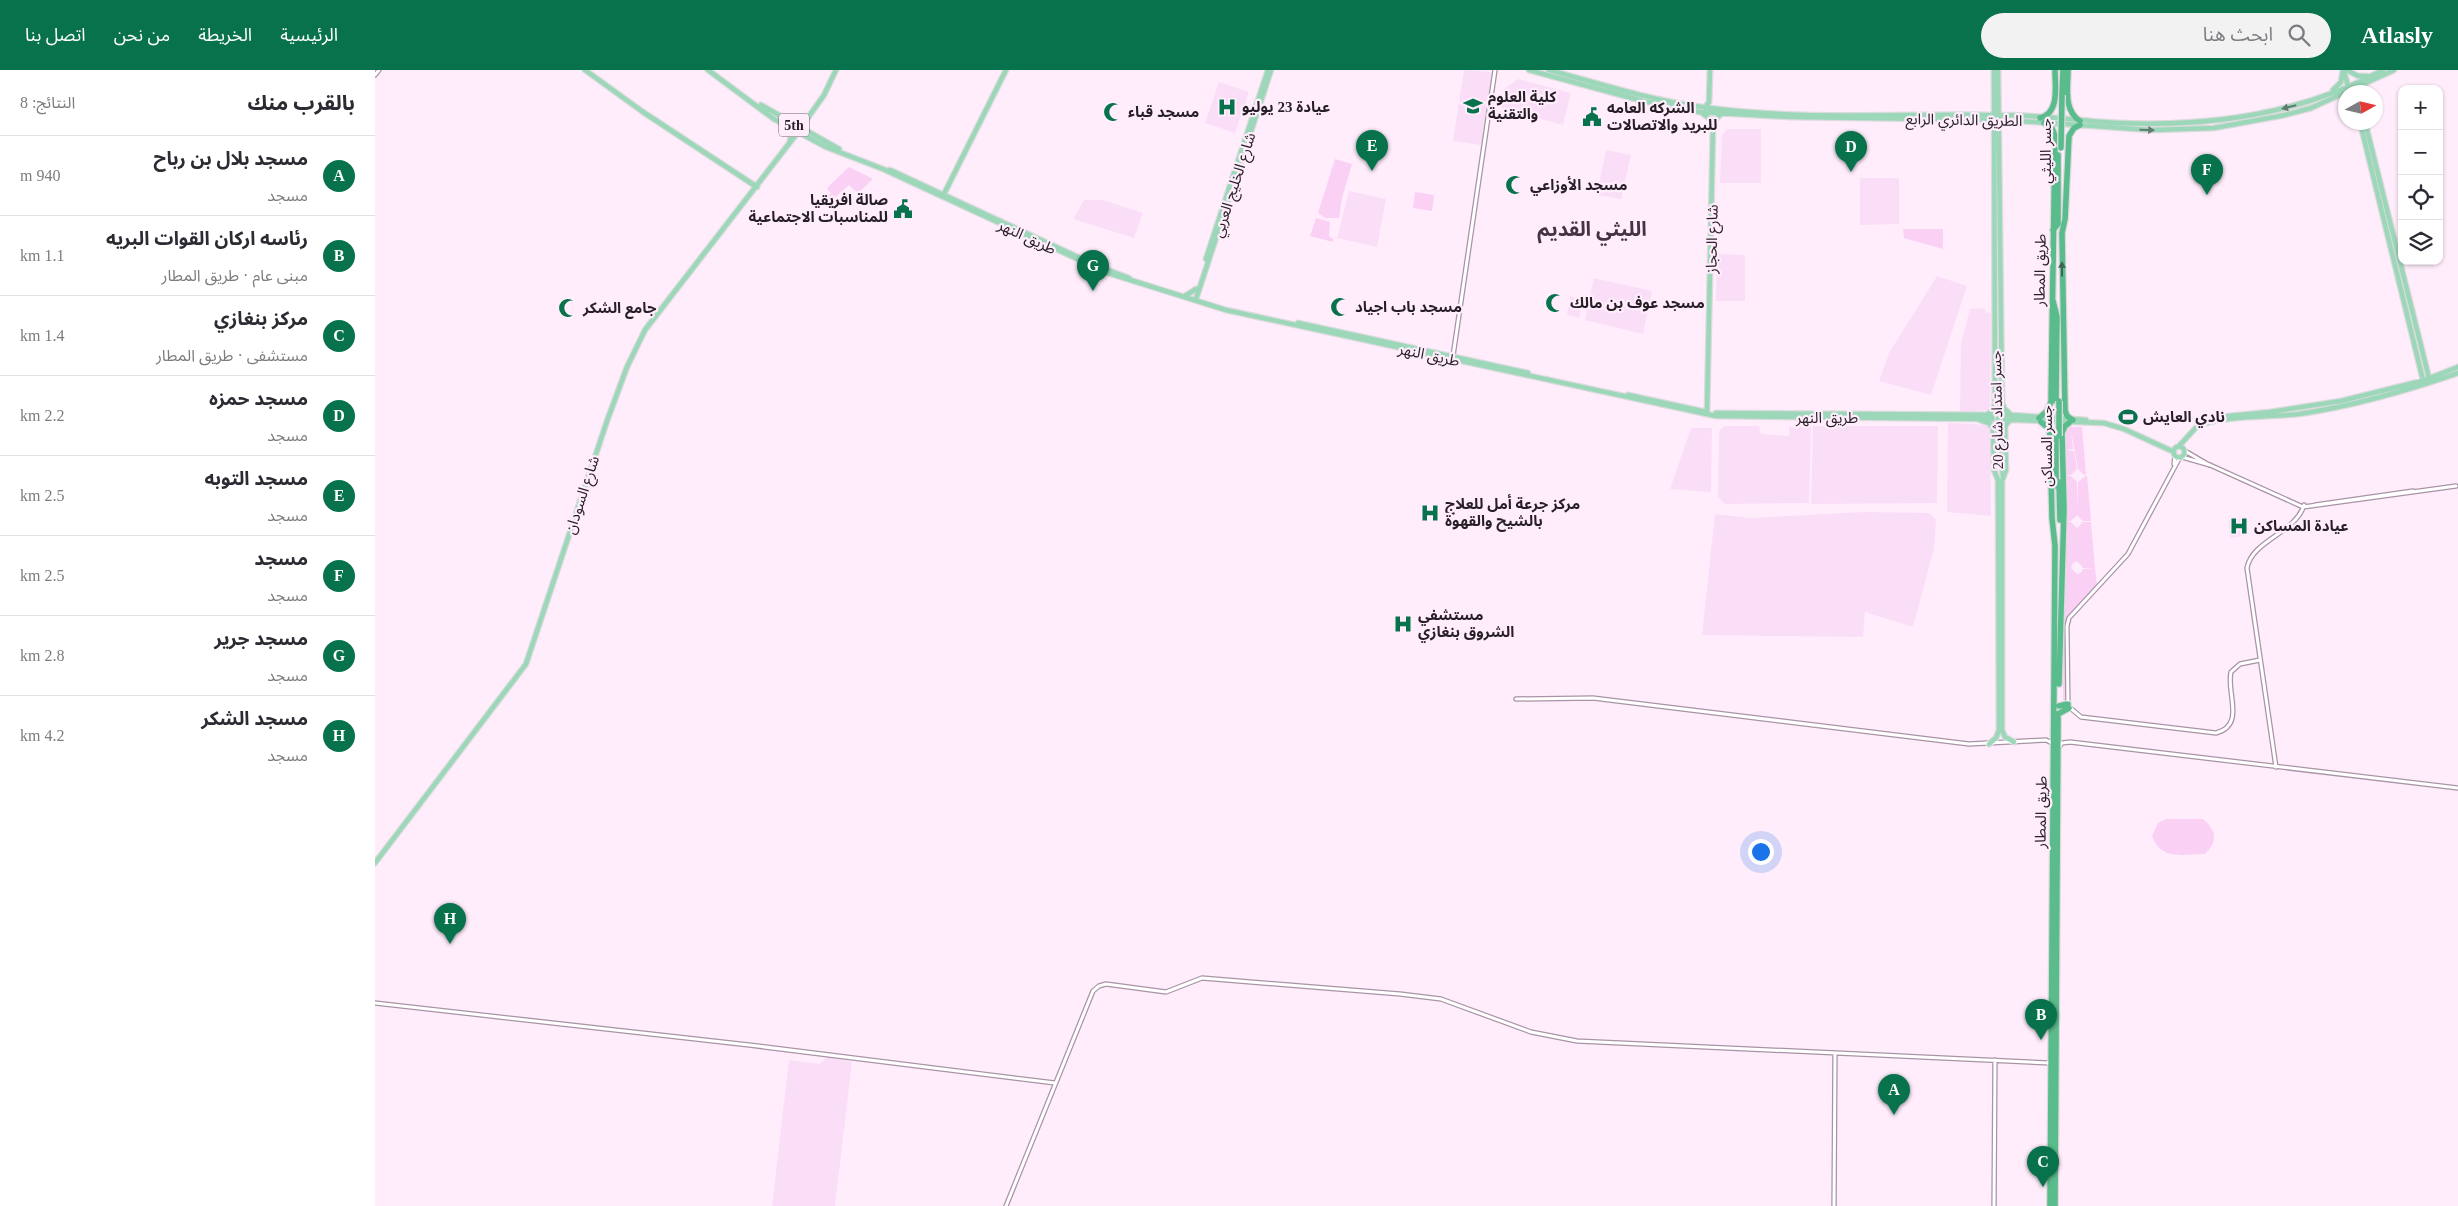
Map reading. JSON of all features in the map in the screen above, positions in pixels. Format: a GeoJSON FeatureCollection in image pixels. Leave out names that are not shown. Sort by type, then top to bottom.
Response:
{"type":"FeatureCollection","features":[{"type":"Feature","properties":{"kind":"highway"},"geometry":{"type":"LineString","coordinates":[[2055,70],[2054,100],[2051,112],[2042,120],[2053,130],[2055,141],[2062,138],[2069,142]]}},
{"type":"Feature","properties":{"kind":"highway","name":"جسر الليثي"},"geometry":{"type":"LineString","coordinates":[[2061,70],[2063,228]]}},
{"type":"Feature","properties":{"kind":"highway","name":"جسر الليثي"},"geometry":{"type":"LineString","coordinates":[[2053,230],[2058,224],[2061,70]]}},
{"type":"Feature","properties":{"kind":"highway"},"geometry":{"type":"LineString","coordinates":[[2068,70],[2068,100],[2071,112],[2080,123]]}},
{"type":"Feature","properties":{"kind":"highway"},"geometry":{"type":"LineString","coordinates":[[2054,100],[2060,103],[2068,100]]}},
{"type":"Feature","properties":{"kind":"highway","name":"طريق المطار"},"geometry":{"type":"LineString","coordinates":[[2056,729],[2059,706],[2060,590],[2064,509],[2062,437],[2063,428],[2071,421],[2066,414],[2065,404],[2063,228],[2069,142],[2072,130],[2080,123]]}},
{"type":"Feature","properties":{"kind":"highway","name":"طريق المطار"},"geometry":{"type":"LineString","coordinates":[[2051,402],[2055,141]]}},
{"type":"Feature","properties":{"kind":"highway","name":"جسر المساكن"},"geometry":{"type":"LineString","coordinates":[[2052,300],[2057,317],[2055,546]]}},
{"type":"Feature","properties":{"kind":"highway","name":"جسر المساكن"},"geometry":{"type":"LineString","coordinates":[[2060,590],[2059,419],[2063,301]]}},
{"type":"Feature","properties":{"kind":"highway"},"geometry":{"type":"LineString","coordinates":[[2062,437],[2055,434],[2050,436],[2048,428],[2040,420],[2051,402],[2057,405],[2065,404]]}},
{"type":"Feature","properties":{"kind":"highway","name":"طريق المطار"},"geometry":{"type":"LineString","coordinates":[[2050,436],[2052,518],[2055,546],[2055,1206]]}},
{"type":"Feature","properties":{"kind":"highway"},"geometry":{"type":"LineString","coordinates":[[2059,706],[2069,706]]}},
{"type":"Feature","properties":{"kind":"highway"},"geometry":{"type":"LineString","coordinates":[[2058,714],[2069,706]]}},
{"type":"Feature","properties":{"kind":"highway","name":"طريق المطار"},"geometry":{"type":"LineString","coordinates":[[2050,1206],[2056,746]]}},
{"type":"Feature","properties":{"kind":"main road"},"geometry":{"type":"LineString","coordinates":[[585,70],[617,95],[757,187]]}},
{"type":"Feature","properties":{"kind":"main road","name":"5th"},"geometry":{"type":"LineString","coordinates":[[708,70],[787,124],[812,138]]}},
{"type":"Feature","properties":{"kind":"main road","name":"5th"},"geometry":{"type":"LineString","coordinates":[[712,70],[787,124]]}},
{"type":"Feature","properties":{"kind":"main road","name":"شارع السودان"},"geometry":{"type":"LineString","coordinates":[[375,863],[526,664],[607,421],[631,358],[651,322],[790,144],[808,118],[836,70]]}},
{"type":"Feature","properties":{"kind":"main road"},"geometry":{"type":"LineString","coordinates":[[945,193],[1006,70]]}},
{"type":"Feature","properties":{"kind":"main road","name":"شارع الخليج العربي"},"geometry":{"type":"LineString","coordinates":[[1194,298],[1270,70]]}},
{"type":"Feature","properties":{"kind":"main road","name":"الطريق الدائري الرابع"},"geometry":{"type":"LineString","coordinates":[[1529,70],[1643,101],[1700,112],[1800,118],[1994,117],[2005,115],[2042,120]]}},
{"type":"Feature","properties":{"kind":"main road","name":"الطريق الدائري الرابع"},"geometry":{"type":"LineString","coordinates":[[1549,70],[1628,92],[1705,108],[1790,114],[1994,117],[2181,130],[2230,126],[2299,112],[2338,95]]}},
{"type":"Feature","properties":{"kind":"main road"},"geometry":{"type":"LineString","coordinates":[[1705,108],[1709,104],[1710,70]]}},
{"type":"Feature","properties":{"kind":"main road"},"geometry":{"type":"LineString","coordinates":[[1994,70],[1994,117]]}},
{"type":"Feature","properties":{"kind":"main road"},"geometry":{"type":"LineString","coordinates":[[1998,70],[1994,117],[1999,344],[2002,404],[2012,417],[2005,426],[2006,470],[2000,477]]}},
{"type":"Feature","properties":{"kind":"main road"},"geometry":{"type":"LineString","coordinates":[[2345,70],[2358,76],[2373,75]]}},
{"type":"Feature","properties":{"kind":"main road"},"geometry":{"type":"LineString","coordinates":[[2345,70],[2349,85]]}},
{"type":"Feature","properties":{"kind":"main road"},"geometry":{"type":"LineString","coordinates":[[2330,93],[2341,82],[2345,70]]}},
{"type":"Feature","properties":{"kind":"main road","name":"الطريق الدائري الرابع"},"geometry":{"type":"LineString","coordinates":[[2351,85],[2383,70]]}},
{"type":"Feature","properties":{"kind":"main road","name":"الطريق الدائري الرابع"},"geometry":{"type":"LineString","coordinates":[[2363,85],[2394,70]]}},
{"type":"Feature","properties":{"kind":"main road","name":"الطريق الدائري الرابع"},"geometry":{"type":"LineString","coordinates":[[2080,123],[2184,123],[2241,118],[2310,102],[2338,90]]}},
{"type":"Feature","properties":{"kind":"main road"},"geometry":{"type":"LineString","coordinates":[[1710,96],[1715,108]]}},
{"type":"Feature","properties":{"kind":"main road"},"geometry":{"type":"LineString","coordinates":[[1995,107],[2005,115]]}},
{"type":"Feature","properties":{"kind":"main road"},"geometry":{"type":"LineString","coordinates":[[1700,112],[1711,119],[1713,127]]}},
{"type":"Feature","properties":{"kind":"main road"},"geometry":{"type":"LineString","coordinates":[[1713,127],[1715,119],[1722,113]]}},
{"type":"Feature","properties":{"kind":"main road"},"geometry":{"type":"LineString","coordinates":[[808,118],[808,128],[812,138],[798,138],[790,144],[791,134],[787,124],[797,124],[808,118]]}},
{"type":"Feature","properties":{"kind":"main road"},"geometry":{"type":"LineString","coordinates":[[2230,126],[2215,126],[2213,124],[2241,118]]}},
{"type":"Feature","properties":{"kind":"main road"},"geometry":{"type":"LineString","coordinates":[[2181,130],[2205,128],[2206,125],[2184,123]]}},
{"type":"Feature","properties":{"kind":"main road","name":"شارع الحجاز"},"geometry":{"type":"LineString","coordinates":[[1707,412],[1713,127]]}},
{"type":"Feature","properties":{"kind":"main road"},"geometry":{"type":"LineString","coordinates":[[2361,130],[2424,372],[2430,380]]}},
{"type":"Feature","properties":{"kind":"main road"},"geometry":{"type":"LineString","coordinates":[[2367,130],[2424,372],[2423,383]]}},
{"type":"Feature","properties":{"kind":"main road","name":"طريق النهر"},"geometry":{"type":"LineString","coordinates":[[812,138],[945,193],[1097,266],[1205,302],[1715,416],[2012,417]]}},
{"type":"Feature","properties":{"kind":"main road","name":"طريق النهر"},"geometry":{"type":"LineString","coordinates":[[812,138],[839,152],[883,169],[1088,265],[1134,283],[1248,315],[1707,412],[1987,415],[2048,421],[2071,421]]}},
{"type":"Feature","properties":{"kind":"main road"},"geometry":{"type":"LineString","coordinates":[[1185,296],[1197,290],[1205,302]]}},
{"type":"Feature","properties":{"kind":"main road"},"geometry":{"type":"LineString","coordinates":[[1987,415],[1993,410],[1995,404],[1999,344]]}},
{"type":"Feature","properties":{"kind":"main road","name":"جسر امتداد شارع 20"},"geometry":{"type":"LineString","coordinates":[[1999,344],[2000,477]]}},
{"type":"Feature","properties":{"kind":"main road"},"geometry":{"type":"LineString","coordinates":[[2430,380],[2435,376],[2458,367]]}},
{"type":"Feature","properties":{"kind":"main road"},"geometry":{"type":"LineString","coordinates":[[2424,372],[2435,376]]}},
{"type":"Feature","properties":{"kind":"main road"},"geometry":{"type":"LineString","coordinates":[[2413,383],[2424,372]]}},
{"type":"Feature","properties":{"kind":"main road"},"geometry":{"type":"LineString","coordinates":[[2199,426],[2212,422],[2271,418],[2337,407],[2458,372]]}},
{"type":"Feature","properties":{"kind":"main road"},"geometry":{"type":"LineString","coordinates":[[2178,447],[2209,418],[2270,412],[2330,403],[2413,383],[2423,383]]}},
{"type":"Feature","properties":{"kind":"main road"},"geometry":{"type":"LineString","coordinates":[[1976,418],[1989,423],[1993,428],[1995,470],[2000,477],[1999,730],[1996,738],[1989,744]]}},
{"type":"Feature","properties":{"kind":"main road"},"geometry":{"type":"LineString","coordinates":[[2071,421],[2113,422],[2184,450]]}},
{"type":"Feature","properties":{"kind":"main road"},"geometry":{"type":"LineString","coordinates":[[2071,421],[2116,426],[2178,455]]}},
{"type":"Feature","properties":{"kind":"main road"},"geometry":{"type":"LineString","coordinates":[[2178,455],[2184,450],[2185,442]]}},
{"type":"Feature","properties":{"kind":"main road"},"geometry":{"type":"LineString","coordinates":[[2178,447],[2178,455]]}},
{"type":"Feature","properties":{"kind":"main road"},"geometry":{"type":"LineString","coordinates":[[2000,641],[2002,730],[2005,736],[2014,742]]}},
{"type":"Feature","properties":{"kind":"street"},"geometry":{"type":"LineString","coordinates":[[375,76],[379,70]]}},
{"type":"Feature","properties":{"kind":"street"},"geometry":{"type":"LineString","coordinates":[[1453,356],[1497,70]]}},
{"type":"Feature","properties":{"kind":"street"},"geometry":{"type":"LineString","coordinates":[[2184,450],[2210,465]]}},
{"type":"Feature","properties":{"kind":"street"},"geometry":{"type":"LineString","coordinates":[[2260,660],[2239,664],[2231,672],[2230,684],[2234,717],[2226,729],[2216,733],[2081,717],[2069,706],[2067,626],[2069,618],[2128,554],[2178,455],[2210,465],[2304,506],[2457,486]]}},
{"type":"Feature","properties":{"kind":"street"},"geometry":{"type":"LineString","coordinates":[[2276,767],[2247,573],[2248,562],[2258,550],[2298,518],[2304,506]]}},
{"type":"Feature","properties":{"kind":"street"},"geometry":{"type":"LineString","coordinates":[[1516,699],[1593,698],[1945,741],[1989,744],[2046,740],[2056,746],[2070,742],[2458,788]]}},
{"type":"Feature","properties":{"kind":"street"},"geometry":{"type":"LineString","coordinates":[[2046,740],[2056,729],[2061,738],[2070,742]]}},
{"type":"Feature","properties":{"kind":"street"},"geometry":{"type":"LineString","coordinates":[[1006,1206],[1094,989],[1106,984],[1166,992],[1179,989],[1201,978],[1441,999],[1531,1032],[1565,1040],[2051,1063]]}},
{"type":"Feature","properties":{"kind":"street"},"geometry":{"type":"LineString","coordinates":[[375,1003],[749,1045],[1055,1083]]}},
{"type":"Feature","properties":{"kind":"street"},"geometry":{"type":"LineString","coordinates":[[1833,1206],[1835,1053]]}},
{"type":"Feature","properties":{"kind":"street"},"geometry":{"type":"LineString","coordinates":[[1995,1060],[1995,1206]]}},
{"type":"Feature","properties":{"kind":"shaded area","name":"كلية العلوم والتقنية"},"geometry":{"type":"Polygon","coordinates":[[[1464,70],[1493,72],[1481,145],[1453,141],[1464,70]]]}},
{"type":"Feature","properties":{"kind":"shaded area"},"geometry":{"type":"Polygon","coordinates":[[[1518,79],[1571,93],[1563,125],[1502,108],[1504,89],[1518,79]]]}},
{"type":"Feature","properties":{"kind":"shaded area","name":"عيادة 23 يوليو"},"geometry":{"type":"Polygon","coordinates":[[[1219,82],[1249,92],[1235,133],[1205,123],[1219,82]]]}},
{"type":"Feature","properties":{"kind":"shaded area"},"geometry":{"type":"Polygon","coordinates":[[[1727,129],[1761,129],[1761,183],[1720,183],[1722,135],[1727,129]]]}},
{"type":"Feature","properties":{"kind":"shaded area"},"geometry":{"type":"Polygon","coordinates":[[[1606,150],[1631,155],[1621,199],[1598,195],[1597,193],[1606,150]]]}},
{"type":"Feature","properties":{"kind":"shaded area"},"geometry":{"type":"Polygon","coordinates":[[[1335,159],[1352,164],[1342,198],[1339,218],[1325,218],[1318,213],[1335,159]]]}},
{"type":"Feature","properties":{"kind":"shaded area"},"geometry":{"type":"Polygon","coordinates":[[[849,167],[873,179],[858,193],[849,185],[831,201],[827,197],[831,193],[827,189],[849,167]]]}},
{"type":"Feature","properties":{"kind":"shaded area"},"geometry":{"type":"Polygon","coordinates":[[[1860,178],[1899,178],[1899,224],[1860,225],[1860,178]]]}},
{"type":"Feature","properties":{"kind":"shaded area"},"geometry":{"type":"Polygon","coordinates":[[[1349,191],[1386,199],[1377,247],[1337,238],[1349,191]]]}},
{"type":"Feature","properties":{"kind":"shaded area"},"geometry":{"type":"Polygon","coordinates":[[[1415,192],[1434,195],[1432,211],[1413,208],[1415,192]]]}},
{"type":"Feature","properties":{"kind":"shaded area"},"geometry":{"type":"Polygon","coordinates":[[[1084,200],[1103,200],[1143,213],[1134,238],[1073,219],[1084,200]]]}},
{"type":"Feature","properties":{"kind":"shaded area"},"geometry":{"type":"Polygon","coordinates":[[[1316,218],[1330,222],[1329,236],[1333,239],[1333,242],[1310,236],[1316,218]]]}},
{"type":"Feature","properties":{"kind":"shaded area"},"geometry":{"type":"Polygon","coordinates":[[[1903,229],[1943,229],[1943,249],[1904,238],[1903,229]]]}},
{"type":"Feature","properties":{"kind":"shaded area"},"geometry":{"type":"Polygon","coordinates":[[[1717,254],[1745,255],[1745,301],[1716,301],[1717,254]]]}},
{"type":"Feature","properties":{"kind":"shaded area"},"geometry":{"type":"Polygon","coordinates":[[[1937,276],[1967,286],[1931,395],[1879,381],[1889,353],[1937,276]]]}},
{"type":"Feature","properties":{"kind":"shaded area"},"geometry":{"type":"Polygon","coordinates":[[[1594,278],[1652,291],[1643,334],[1585,320],[1594,278]]]}},
{"type":"Feature","properties":{"kind":"shaded area"},"geometry":{"type":"Polygon","coordinates":[[[1570,296],[1583,300],[1579,318],[1567,315],[1570,296]]]}},
{"type":"Feature","properties":{"kind":"shaded area"},"geometry":{"type":"Polygon","coordinates":[[[1984,308],[1986,312],[1991,313],[1990,410],[1960,412],[1961,343],[1970,309],[1984,308]]]}},
{"type":"Feature","properties":{"kind":"shaded area"},"geometry":{"type":"Polygon","coordinates":[[[1948,423],[1988,425],[1990,427],[1991,516],[1947,512],[1948,423]]]}},
{"type":"Feature","properties":{"kind":"shaded area"},"geometry":{"type":"Polygon","coordinates":[[[1725,426],[1758,426],[1761,434],[1789,436],[1789,427],[1811,427],[1809,503],[1725,504],[1718,497],[1719,431],[1725,426]]]}},
{"type":"Feature","properties":{"kind":"shaded area"},"geometry":{"type":"Polygon","coordinates":[[[1813,426],[1938,426],[1937,503],[1811,504],[1813,426]]]}},
{"type":"Feature","properties":{"kind":"shaded area"},"geometry":{"type":"Polygon","coordinates":[[[2069,427],[2082,427],[2086,474],[2084,475],[2078,469],[2071,431],[2073,449],[2066,450],[2074,451],[2077,469],[2071,475],[2066,475],[2071,476],[2077,482],[2077,510],[2078,482],[2087,475],[2091,521],[2083,521],[2077,515],[2071,521],[2066,522],[2071,522],[2077,528],[2083,522],[2091,522],[2097,586],[2068,617],[2065,702],[2063,702],[2065,430],[2069,427]],[[2077,561],[2073,563],[2071,568],[2077,574],[2081,573],[2083,569],[2095,568],[2083,568],[2077,561]]]}},
{"type":"Feature","properties":{"kind":"shaded area"},"geometry":{"type":"Polygon","coordinates":[[[1691,428],[1712,428],[1711,492],[1670,489],[1691,428]]]}},
{"type":"Feature","properties":{"kind":"shaded area"},"geometry":{"type":"Polygon","coordinates":[[[1865,512],[1930,513],[1936,520],[1934,549],[1913,627],[1865,612],[1863,637],[1702,635],[1715,514],[1751,518],[1865,512]]]}},
{"type":"Feature","properties":{"kind":"shaded area"},"geometry":{"type":"Polygon","coordinates":[[[2246,518],[2249,535],[2230,538],[2228,521],[2246,518]]]}},
{"type":"Feature","properties":{"kind":"shaded area"},"geometry":{"type":"Polygon","coordinates":[[[2166,819],[2203,819],[2211,827],[2214,836],[2214,841],[2209,850],[2205,854],[2181,855],[2167,853],[2161,849],[2152,836],[2158,823],[2166,819]]]}},
{"type":"Feature","properties":{"kind":"shaded area"},"geometry":{"type":"Polygon","coordinates":[[[827,1057],[852,1062],[835,1206],[772,1206],[789,1060],[819,1064],[827,1057]]]}},
{"type":"Feature","properties":{"kind":"place","name":"كلية العلوم والتقنية"},"geometry":{"type":"Point","coordinates":[1473,106]}},
{"type":"Feature","properties":{"kind":"place","name":"عيادة 23 يوليو"},"geometry":{"type":"Point","coordinates":[1227,107]}},
{"type":"Feature","properties":{"kind":"place","name":"مسجد قباء"},"geometry":{"type":"Point","coordinates":[1113,112]}},
{"type":"Feature","properties":{"kind":"place","name":"الشركه العامه للبريد والاتصالات"},"geometry":{"type":"Point","coordinates":[1592,117]}},
{"type":"Feature","properties":{"kind":"place","name":"مسجد التوبه"},"geometry":{"type":"Point","coordinates":[1372,171]}},
{"type":"Feature","properties":{"kind":"place","name":"مسجد حمزه"},"geometry":{"type":"Point","coordinates":[1851,172]}},
{"type":"Feature","properties":{"kind":"place","name":"مسجد الأوزاعي"},"geometry":{"type":"Point","coordinates":[1515,185]}},
{"type":"Feature","properties":{"kind":"place","name":"مسجد"},"geometry":{"type":"Point","coordinates":[2207,195]}},
{"type":"Feature","properties":{"kind":"place","name":"صالة افريقيا للمناسبات الاجتماعية"},"geometry":{"type":"Point","coordinates":[903,209]}},
{"type":"Feature","properties":{"kind":"place","name":"مسجد جرير"},"geometry":{"type":"Point","coordinates":[1093,291]}},
{"type":"Feature","properties":{"kind":"place","name":"مسجد عوف بن مالك"},"geometry":{"type":"Point","coordinates":[1555,303]}},
{"type":"Feature","properties":{"kind":"place","name":"مسجد باب اجياد"},"geometry":{"type":"Point","coordinates":[1340,307]}},
{"type":"Feature","properties":{"kind":"place","name":"جامع الشكر"},"geometry":{"type":"Point","coordinates":[568,308]}},
{"type":"Feature","properties":{"kind":"place","name":"نادي العايش"},"geometry":{"type":"Point","coordinates":[2128,417]}},
{"type":"Feature","properties":{"kind":"place","name":"مركز جرعة أمل للعلاج بالشيح والقهوة"},"geometry":{"type":"Point","coordinates":[1430,513]}},
{"type":"Feature","properties":{"kind":"place","name":"عيادة المساكن"},"geometry":{"type":"Point","coordinates":[2239,526]}},
{"type":"Feature","properties":{"kind":"place","name":"مستشفي الشروق بنغازي"},"geometry":{"type":"Point","coordinates":[1403,624]}},
{"type":"Feature","properties":{"kind":"place","name":"مسجد الشكر"},"geometry":{"type":"Point","coordinates":[450,944]}},
{"type":"Feature","properties":{"kind":"place","name":"رئاسه اركان القوات البريه"},"geometry":{"type":"Point","coordinates":[2041,1040]}},
{"type":"Feature","properties":{"kind":"place","name":"مسجد بلال بن رباح"},"geometry":{"type":"Point","coordinates":[1894,1115]}},
{"type":"Feature","properties":{"kind":"place","name":"مركز بنغازي"},"geometry":{"type":"Point","coordinates":[2043,1187]}},
{"type":"Feature","properties":{"kind":"district","name":"الليثي القديم"},"geometry":{"type":"Point","coordinates":[1592,229]}}]}
